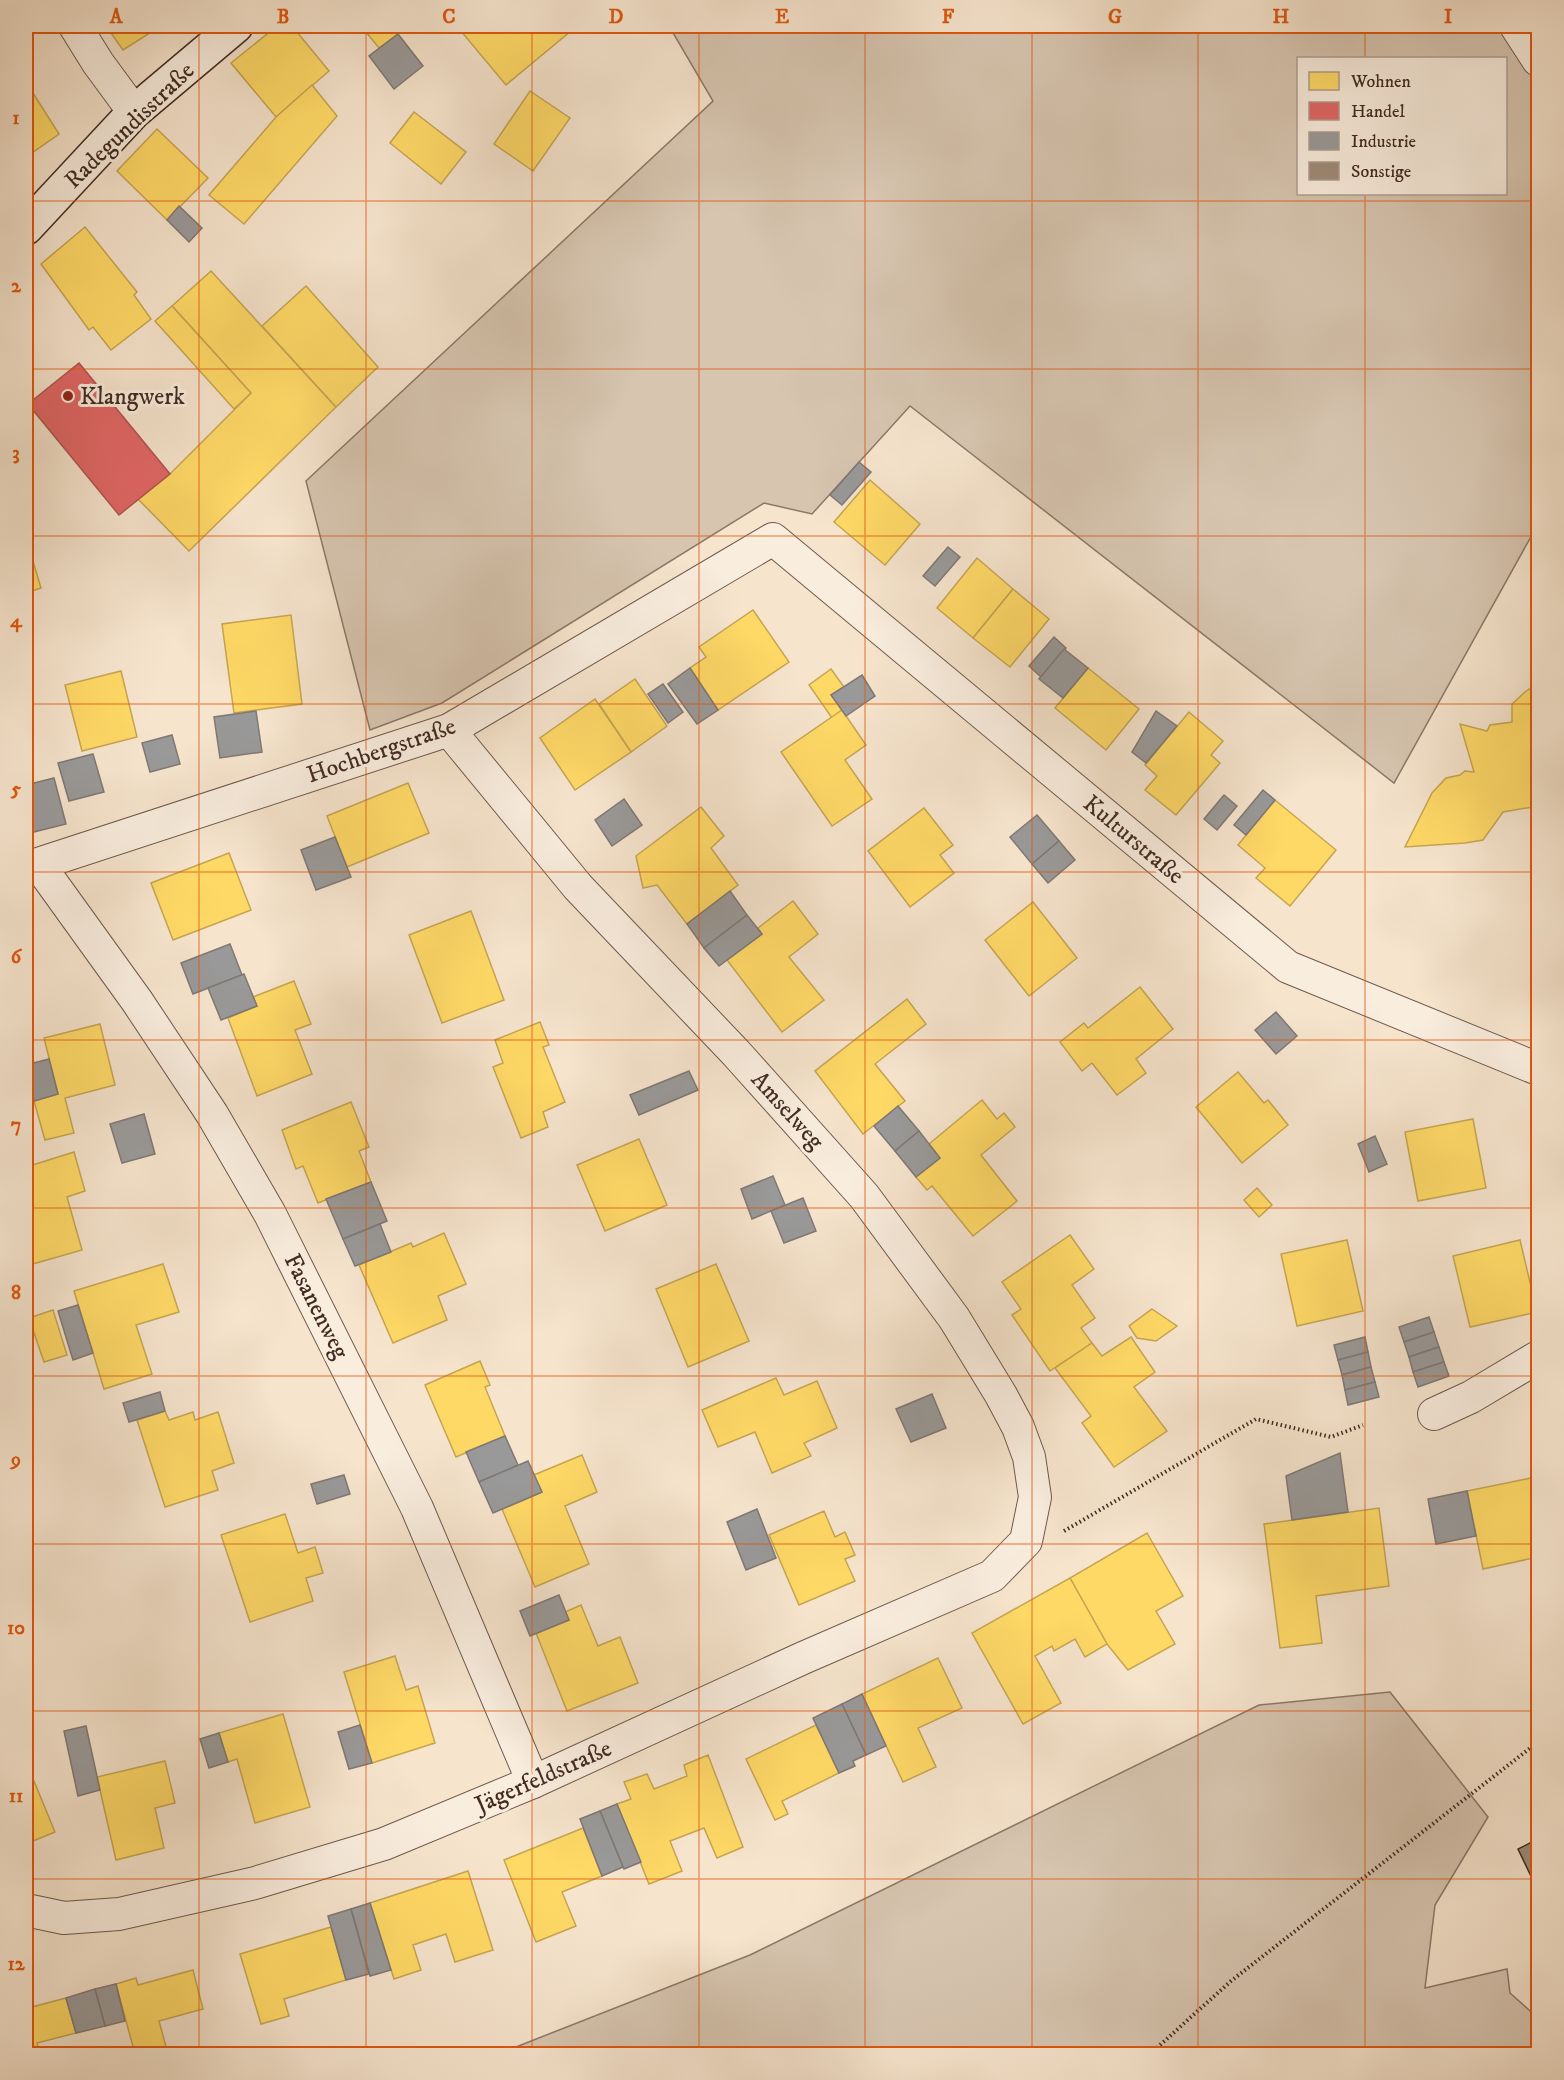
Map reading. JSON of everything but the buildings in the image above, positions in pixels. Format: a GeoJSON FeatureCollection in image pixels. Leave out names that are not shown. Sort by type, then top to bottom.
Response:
{"type":"FeatureCollection","features":[{"type":"Feature","properties":{"kind":"street"},"geometry":{"type":"LineString","coordinates":[[75,26],[134,112]]}},
{"type":"Feature","properties":{"kind":"street","name":"Radegundisstraße"},"geometry":{"type":"LineString","coordinates":[[26,228],[134,112],[236,26]]}},
{"type":"Feature","properties":{"kind":"street"},"geometry":{"type":"LineString","coordinates":[[1516,26],[1539,60]]}},
{"type":"Feature","properties":{"kind":"street","name":"Hochbergstraße"},"geometry":{"type":"LineString","coordinates":[[32,866],[449,730],[773,539]]}},
{"type":"Feature","properties":{"kind":"street","name":"Kulturstraße"},"geometry":{"type":"LineString","coordinates":[[773,539],[1288,966],[1539,1069]]}},
{"type":"Feature","properties":{"kind":"street","name":"Amselweg"},"geometry":{"type":"LineString","coordinates":[[449,730],[578,887],[736,1053],[864,1196],[954,1318],[1001,1395],[1018,1427],[1029,1457],[1035,1497],[1026,1541]]}},
{"type":"Feature","properties":{"kind":"street","name":"Fasanenweg"},"geometry":{"type":"LineString","coordinates":[[32,866],[137,1000],[212,1114],[270,1214],[417,1508],[533,1782]]}},
{"type":"Feature","properties":{"kind":"street"},"geometry":{"type":"LineString","coordinates":[[1434,1414],[1471,1397],[1539,1357]]}},
{"type":"Feature","properties":{"kind":"street","name":"Jägerfeldstraße"},"geometry":{"type":"LineString","coordinates":[[26,1910],[64,1918],[119,1914],[234,1888],[384,1844],[533,1782],[803,1658],[992,1576],[1026,1541]]}},
{"type":"Feature","properties":{"kind":"path"},"geometry":{"type":"LineString","coordinates":[[1026,1541],[1056,1536],[1256,1419],[1331,1437],[1364,1425]]}},
{"type":"Feature","properties":{"kind":"path"},"geometry":{"type":"LineString","coordinates":[[1150,2055],[1231,1981],[1539,1742]]}},
{"type":"Feature","properties":{"kind":"shaded area"},"geometry":{"type":"Polygon","coordinates":[[[669,26],[1538,26],[1538,524],[1394,783],[910,406],[812,514],[764,503],[442,703],[370,730],[306,481],[713,101],[669,26]]]}},
{"type":"Feature","properties":{"kind":"shaded area"},"geometry":{"type":"Polygon","coordinates":[[[1390,1692],[1488,1817],[1435,1905],[1425,1988],[1507,1969],[1510,1993],[1538,2018],[1538,2054],[498,2054],[750,1955],[1259,1705],[1390,1692]]]}},
{"type":"Feature","properties":{"kind":"place","name":"Klangwerk"},"geometry":{"type":"Point","coordinates":[68,396]}}]}
